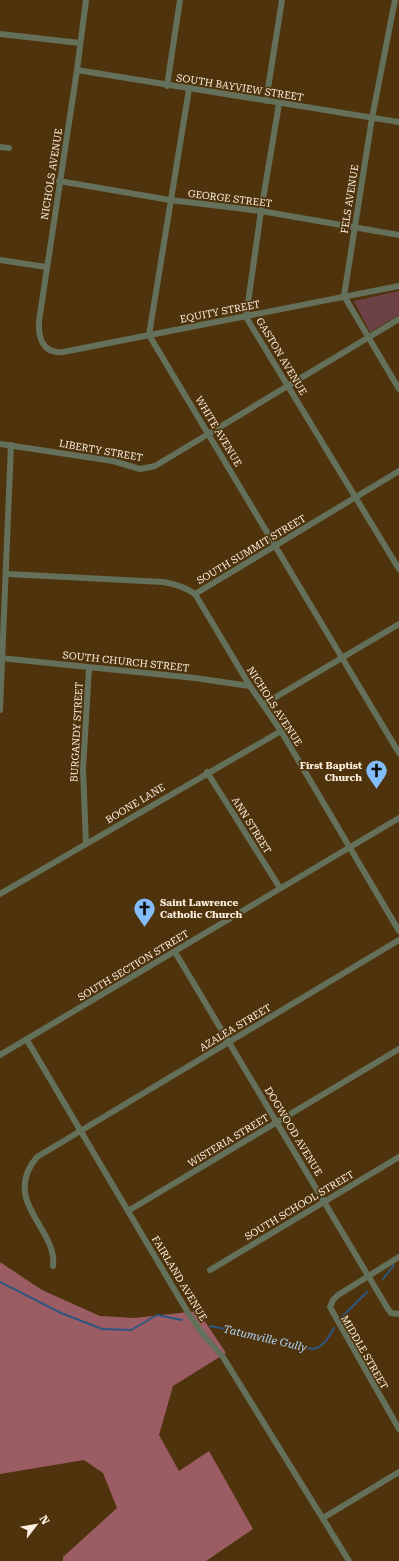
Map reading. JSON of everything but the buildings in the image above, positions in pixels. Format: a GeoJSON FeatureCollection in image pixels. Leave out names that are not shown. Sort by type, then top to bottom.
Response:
{"type":"FeatureCollection","features":[{"type":"Feature","properties":{"kind":"street","name":"NICHOLS AVENUE"},"geometry":{"type":"LineString","coordinates":[[46,348],[38,334],[38,321],[77,70],[86,0]]}},
{"type":"Feature","properties":{"kind":"street"},"geometry":{"type":"LineString","coordinates":[[167,86],[180,0]]}},
{"type":"Feature","properties":{"kind":"street"},"geometry":{"type":"LineString","coordinates":[[266,101],[282,0]]}},
{"type":"Feature","properties":{"kind":"street","name":"FELS AVENUE"},"geometry":{"type":"LineString","coordinates":[[344,296],[372,118],[395,0]]}},
{"type":"Feature","properties":{"kind":"street"},"geometry":{"type":"LineString","coordinates":[[0,34],[80,43]]}},
{"type":"Feature","properties":{"kind":"street","name":"SOUTH BAYVIEW STREET"},"geometry":{"type":"LineString","coordinates":[[77,70],[167,86],[399,122]]}},
{"type":"Feature","properties":{"kind":"street"},"geometry":{"type":"LineString","coordinates":[[149,335],[189,89]]}},
{"type":"Feature","properties":{"kind":"street","name":"GASTON AVENUE"},"geometry":{"type":"LineString","coordinates":[[279,104],[261,211],[246,317],[399,569]]}},
{"type":"Feature","properties":{"kind":"street"},"geometry":{"type":"LineString","coordinates":[[0,147],[10,148]]}},
{"type":"Feature","properties":{"kind":"street","name":"GEORGE STREET"},"geometry":{"type":"LineString","coordinates":[[59,181],[170,200],[261,211],[399,235]]}},
{"type":"Feature","properties":{"kind":"street"},"geometry":{"type":"LineString","coordinates":[[0,260],[46,267]]}},
{"type":"Feature","properties":{"kind":"street","name":"EQUITY STREET"},"geometry":{"type":"LineString","coordinates":[[46,348],[56,353],[63,352],[399,286]]}},
{"type":"Feature","properties":{"kind":"street"},"geometry":{"type":"LineString","coordinates":[[344,296],[399,389]]}},
{"type":"Feature","properties":{"kind":"street","name":"LIBERTY STREET"},"geometry":{"type":"LineString","coordinates":[[0,444],[113,461],[140,469],[161,463],[399,319]]}},
{"type":"Feature","properties":{"kind":"street","name":"WHITE AVENUE"},"geometry":{"type":"LineString","coordinates":[[149,335],[399,753]]}},
{"type":"Feature","properties":{"kind":"street"},"geometry":{"type":"LineString","coordinates":[[0,710],[1,658],[7,574],[11,445]]}},
{"type":"Feature","properties":{"kind":"street","name":"SOUTH SUMMIT STREET"},"geometry":{"type":"LineString","coordinates":[[7,574],[163,582],[176,584],[187,588],[195,594],[399,471]]}},
{"type":"Feature","properties":{"kind":"street","name":"NICHOLS AVENUE"},"geometry":{"type":"LineString","coordinates":[[195,594],[250,686],[264,704],[281,731],[350,848],[397,922],[399,931]]}},
{"type":"Feature","properties":{"kind":"street"},"geometry":{"type":"LineString","coordinates":[[264,704],[399,624]]}},
{"type":"Feature","properties":{"kind":"street","name":"SOUTH CHURCH STREET"},"geometry":{"type":"LineString","coordinates":[[1,658],[196,678],[250,686]]}},
{"type":"Feature","properties":{"kind":"street","name":"BURGANDY STREET"},"geometry":{"type":"LineString","coordinates":[[86,844],[83,769],[89,668]]}},
{"type":"Feature","properties":{"kind":"street","name":"BOONE LANE"},"geometry":{"type":"LineString","coordinates":[[0,894],[207,772],[281,731]]}},
{"type":"Feature","properties":{"kind":"street","name":"ANN STREET"},"geometry":{"type":"LineString","coordinates":[[207,772],[280,888]]}},
{"type":"Feature","properties":{"kind":"street","name":"SOUTH SECTION STREET"},"geometry":{"type":"LineString","coordinates":[[0,1055],[399,818]]}},
{"type":"Feature","properties":{"kind":"street","name":"AZALEA STREET"},"geometry":{"type":"LineString","coordinates":[[54,1266],[53,1252],[25,1202],[23,1194],[23,1181],[28,1168],[37,1157],[399,940]]}},
{"type":"Feature","properties":{"kind":"street","name":"DOGWOOD AVENUE"},"geometry":{"type":"LineString","coordinates":[[175,952],[388,1309],[391,1313],[399,1314]]}},
{"type":"Feature","properties":{"kind":"street","name":"FAIRLAND AVENUE"},"geometry":{"type":"LineString","coordinates":[[27,1040],[82,1130],[190,1316],[223,1356],[349,1561]]}},
{"type":"Feature","properties":{"kind":"street","name":"WISTERIA STREET"},"geometry":{"type":"LineString","coordinates":[[128,1211],[399,1049]]}},
{"type":"Feature","properties":{"kind":"street","name":"SOUTH SCHOOL STREET"},"geometry":{"type":"LineString","coordinates":[[210,1270],[399,1157]]}},
{"type":"Feature","properties":{"kind":"street"},"geometry":{"type":"LineString","coordinates":[[369,1276],[399,1257]]}},
{"type":"Feature","properties":{"kind":"street","name":"MIDDLE STREET"},"geometry":{"type":"LineString","coordinates":[[369,1276],[338,1295],[333,1300],[330,1307],[332,1313],[399,1429]]}},
{"type":"Feature","properties":{"kind":"street"},"geometry":{"type":"LineString","coordinates":[[323,1518],[399,1472]]}},
{"type":"Feature","properties":{"kind":"shaded area"},"geometry":{"type":"Polygon","coordinates":[[[399,291],[399,315],[370,332],[354,301],[399,291]]]}},
{"type":"Feature","properties":{"kind":"shaded area"},"geometry":{"type":"Polygon","coordinates":[[[0,1262],[42,1290],[100,1316],[134,1318],[198,1311],[226,1353],[173,1386],[159,1435],[179,1471],[209,1451],[253,1529],[206,1561],[63,1561],[63,1557],[117,1508],[103,1473],[84,1460],[0,1474],[0,1262]]]}},
{"type":"Feature","properties":{"kind":"waterway","name":"Tatumville Gully"},"geometry":{"type":"LineString","coordinates":[[383,1279],[394,1265]]}},
{"type":"Feature","properties":{"kind":"waterway","name":"Tatumville Gully"},"geometry":{"type":"LineString","coordinates":[[0,1282],[61,1313],[102,1329],[131,1330],[157,1315],[182,1320]]}},
{"type":"Feature","properties":{"kind":"waterway","name":"Tatumville Gully"},"geometry":{"type":"LineString","coordinates":[[340,1319],[367,1292]]}},
{"type":"Feature","properties":{"kind":"waterway","name":"Tatumville Gully"},"geometry":{"type":"LineString","coordinates":[[210,1326],[268,1337],[312,1349],[319,1347],[328,1338],[334,1328]]}},
{"type":"Feature","properties":{"kind":"place","name":"First Baptist Church"},"geometry":{"type":"Point","coordinates":[377,790]}},
{"type":"Feature","properties":{"kind":"place","name":"Saint Lawrence Catholic Church"},"geometry":{"type":"Point","coordinates":[145,928]}}]}
